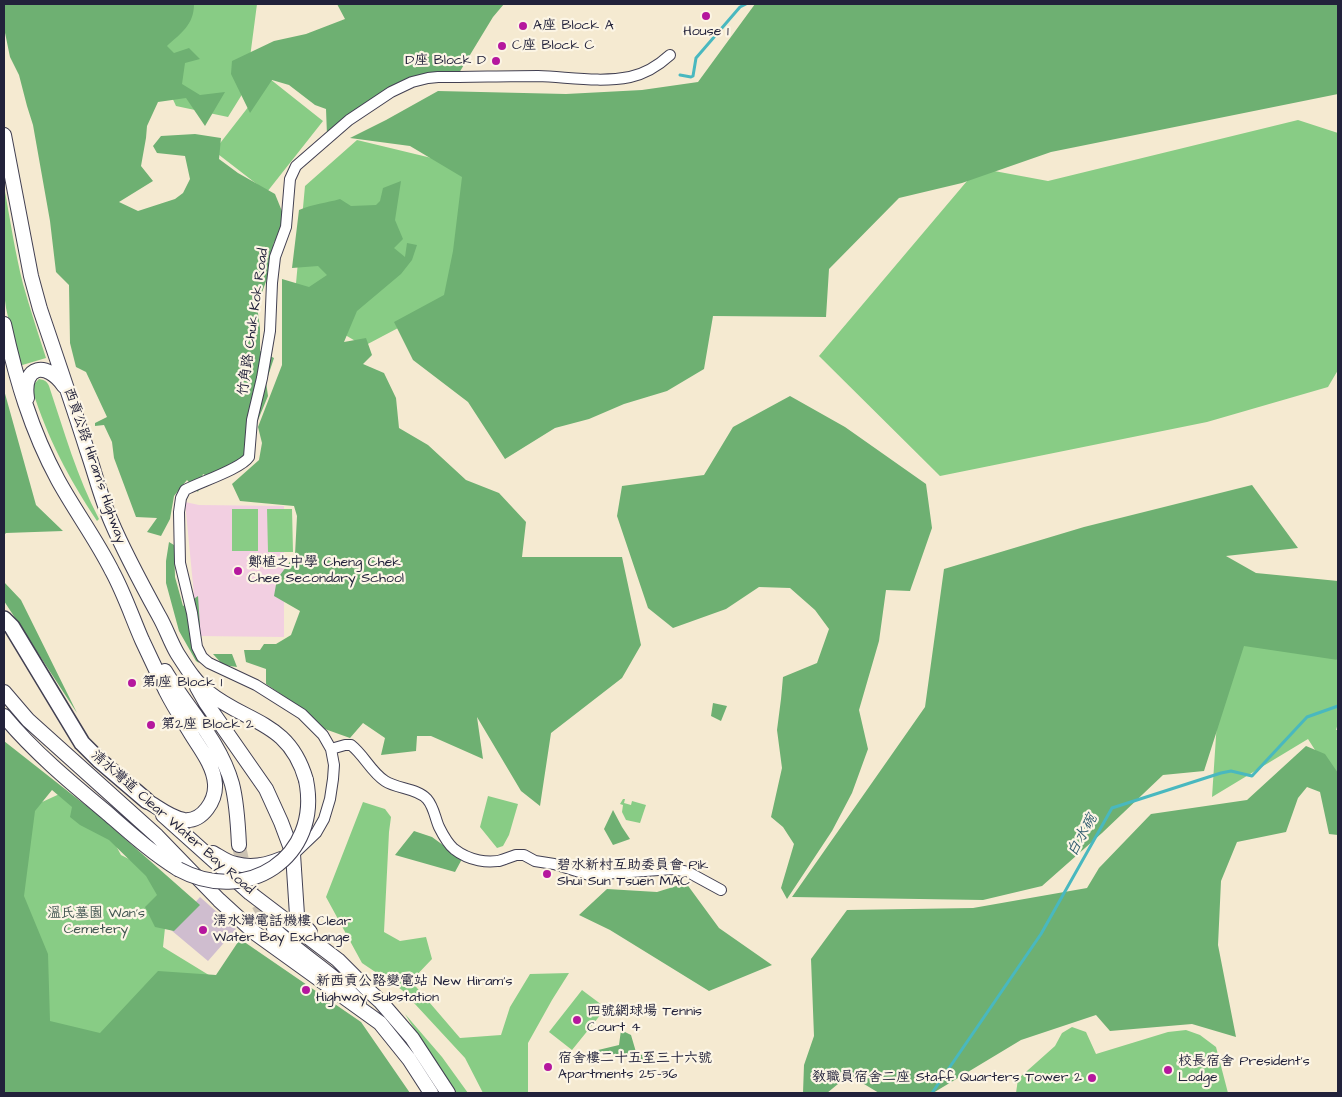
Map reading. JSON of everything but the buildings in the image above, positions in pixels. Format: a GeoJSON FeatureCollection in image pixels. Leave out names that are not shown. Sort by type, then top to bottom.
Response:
{"type":"FeatureCollection","features":[{"type":"Feature","properties":{"kind":"main road","name":"西貢公路 Hiram's Highway"},"geometry":{"type":"LineString","coordinates":[[4,135],[40,309],[110,519],[127,559],[177,652],[196,679],[208,692],[267,726],[283,739],[299,761],[308,788],[307,815],[302,833],[293,848],[281,861],[260,875],[233,882],[206,881],[187,874],[163,860],[54,768],[4,716]]}},
{"type":"Feature","properties":{"kind":"main road","name":"西貢公路 Hiram's Highway"},"geometry":{"type":"LineString","coordinates":[[4,324],[20,389],[47,459],[105,558],[130,609],[154,666],[180,716],[213,772],[215,791],[211,804],[203,813],[191,819],[185,820],[171,815],[147,802]]}},
{"type":"Feature","properties":{"kind":"main road"},"geometry":{"type":"LineString","coordinates":[[32,424],[26,394],[31,374],[43,370],[49,372],[61,382],[68,394]]}},
{"type":"Feature","properties":{"kind":"main road"},"geometry":{"type":"LineString","coordinates":[[130,609],[168,676],[223,760],[234,792],[239,845]]}},
{"type":"Feature","properties":{"kind":"main road","name":"清水灣道 Clear Water Bay Road"},"geometry":{"type":"LineString","coordinates":[[4,619],[12,628],[82,743],[250,893],[338,960],[380,1001],[412,1038],[448,1093]]}},
{"type":"Feature","properties":{"kind":"main road"},"geometry":{"type":"LineString","coordinates":[[177,652],[206,703],[266,789],[293,854],[297,914],[306,928],[338,960]]}},
{"type":"Feature","properties":{"kind":"main road","name":"清水灣道 Clear Water Bay Road"},"geometry":{"type":"LineString","coordinates":[[4,692],[28,720],[157,836],[219,900],[255,933],[380,1023],[404,1053],[431,1093]]}},
{"type":"Feature","properties":{"kind":"main road"},"geometry":{"type":"LineString","coordinates":[[197,845],[235,864],[254,866],[268,864],[293,854]]}},
{"type":"Feature","properties":{"kind":"main road"},"geometry":{"type":"LineString","coordinates":[[274,929],[296,950],[349,990],[373,1018]]}},
{"type":"Feature","properties":{"kind":"street","name":"竹角路 Chuk Kok Road"},"geometry":{"type":"LineString","coordinates":[[293,854],[316,832],[328,808],[333,784],[334,765],[331,749],[323,735],[302,714],[256,685],[209,663],[202,657],[197,647],[192,612],[180,563],[179,512],[181,498],[185,490],[236,467],[249,457],[252,420],[270,331],[275,257],[286,227],[290,179],[293,172],[296,166],[349,120],[391,92],[412,82],[438,77],[538,76],[614,79],[632,76],[657,65],[670,55]]}},
{"type":"Feature","properties":{"kind":"street"},"geometry":{"type":"LineString","coordinates":[[331,749],[351,745],[384,781],[420,794],[434,812],[440,830],[447,841],[456,850],[482,861],[491,862],[516,855],[524,856],[535,861],[554,864],[589,875],[674,869],[688,872],[721,890]]}},
{"type":"Feature","properties":{"kind":"shaded area","name":"鄭植之中學 Cheng Chek Chee Secondary School"},"geometry":{"type":"Polygon","coordinates":[[[185,502],[199,505],[284,506],[284,637],[198,636],[185,502]]]}},
{"type":"Feature","properties":{"kind":"shaded area"},"geometry":{"type":"Polygon","coordinates":[[[200,897],[236,929],[208,961],[171,930],[200,897]]]}},
{"type":"Feature","properties":{"kind":"green space"},"geometry":{"type":"Polygon","coordinates":[[[4,4],[194,4],[192,18],[189,23],[182,33],[167,46],[174,53],[189,48],[200,59],[185,63],[182,84],[200,95],[225,92],[205,126],[186,98],[158,102],[147,126],[141,166],[153,181],[119,202],[138,211],[175,199],[183,193],[190,179],[185,156],[157,153],[153,146],[161,136],[195,134],[221,138],[219,159],[238,173],[275,194],[290,231],[274,242],[268,276],[257,306],[260,328],[260,351],[274,358],[266,382],[268,396],[258,420],[254,421],[240,470],[217,481],[203,474],[198,492],[187,480],[174,496],[170,519],[161,536],[147,532],[157,518],[136,517],[114,458],[112,442],[104,425],[95,426],[95,423],[107,417],[86,372],[76,367],[70,343],[69,285],[56,272],[50,221],[33,125],[19,75],[10,57],[4,28],[4,4]]]}},
{"type":"Feature","properties":{"kind":"green space"},"geometry":{"type":"Polygon","coordinates":[[[160,4],[257,4],[246,88],[228,117],[176,106],[144,36],[160,4]]]}},
{"type":"Feature","properties":{"kind":"green space"},"geometry":{"type":"Polygon","coordinates":[[[337,4],[504,4],[493,17],[459,73],[390,92],[327,135],[326,109],[315,105],[289,85],[272,80],[250,113],[231,74],[232,61],[274,41],[306,34],[345,19],[337,4]]]}},
{"type":"Feature","properties":{"kind":"green space"},"geometry":{"type":"Polygon","coordinates":[[[755,4],[1338,4],[1338,94],[1051,152],[962,183],[899,198],[829,269],[826,317],[713,316],[704,369],[667,391],[624,404],[589,419],[555,428],[505,459],[468,402],[413,360],[394,322],[444,295],[453,251],[462,177],[410,146],[350,138],[438,91],[566,94],[642,90],[698,82],[755,4]]]}},
{"type":"Feature","properties":{"kind":"green space"},"geometry":{"type":"Polygon","coordinates":[[[270,79],[323,121],[267,192],[214,151],[270,79]]]}},
{"type":"Feature","properties":{"kind":"green space"},"geometry":{"type":"Polygon","coordinates":[[[1298,120],[1338,133],[1338,370],[1328,387],[1207,422],[940,476],[819,356],[978,168],[1048,181],[1298,120]]]}},
{"type":"Feature","properties":{"kind":"green space"},"geometry":{"type":"Polygon","coordinates":[[[357,140],[473,168],[453,299],[364,346],[294,305],[305,186],[357,140]]]}},
{"type":"Feature","properties":{"kind":"green space"},"geometry":{"type":"Polygon","coordinates":[[[401,181],[395,220],[403,239],[394,248],[405,257],[407,243],[417,245],[412,260],[401,274],[357,311],[344,342],[366,338],[372,355],[363,364],[384,373],[396,398],[399,428],[428,445],[466,480],[499,493],[526,522],[522,557],[622,557],[641,645],[622,678],[551,733],[540,806],[521,791],[477,717],[483,759],[431,736],[417,736],[416,751],[381,755],[385,738],[363,723],[350,738],[322,728],[307,712],[266,684],[266,669],[246,662],[244,650],[260,650],[264,644],[276,644],[291,635],[300,611],[274,596],[277,579],[295,555],[297,516],[294,506],[240,501],[232,484],[259,460],[262,443],[258,427],[282,365],[282,279],[309,287],[327,275],[318,266],[292,268],[299,210],[340,199],[351,206],[376,205],[380,201],[383,188],[401,181]]]}},
{"type":"Feature","properties":{"kind":"green space"},"geometry":{"type":"Polygon","coordinates":[[[4,186],[23,284],[46,358],[19,366],[4,293],[4,186]]]}},
{"type":"Feature","properties":{"kind":"green space"},"geometry":{"type":"Polygon","coordinates":[[[39,379],[45,381],[49,386],[77,470],[99,519],[97,521],[68,473],[45,425],[32,389],[39,379]]]}},
{"type":"Feature","properties":{"kind":"green space"},"geometry":{"type":"Polygon","coordinates":[[[4,390],[36,505],[63,531],[6,533],[4,535],[4,390]]]}},
{"type":"Feature","properties":{"kind":"green space"},"geometry":{"type":"Polygon","coordinates":[[[790,396],[845,427],[926,484],[932,528],[910,591],[886,590],[879,641],[859,710],[868,749],[852,793],[832,831],[787,899],[781,888],[794,844],[783,827],[771,817],[782,768],[777,730],[783,677],[817,663],[829,629],[815,610],[790,588],[759,587],[726,609],[673,628],[648,608],[617,516],[622,486],[704,475],[733,427],[790,396]]]}},
{"type":"Feature","properties":{"kind":"green space"},"geometry":{"type":"Polygon","coordinates":[[[1252,485],[1298,548],[1226,556],[1256,573],[1338,581],[1338,660],[1244,646],[1204,771],[1163,775],[1102,833],[1042,886],[983,900],[792,897],[925,707],[944,569],[1084,527],[1252,485]]]}},
{"type":"Feature","properties":{"kind":"green space"},"geometry":{"type":"Polygon","coordinates":[[[232,509],[258,509],[258,551],[232,551],[232,509]]]}},
{"type":"Feature","properties":{"kind":"green space"},"geometry":{"type":"Polygon","coordinates":[[[267,509],[292,509],[293,552],[268,552],[267,509]]]}},
{"type":"Feature","properties":{"kind":"green space"},"geometry":{"type":"Polygon","coordinates":[[[169,542],[174,545],[175,577],[183,606],[198,596],[200,626],[191,625],[194,648],[199,663],[179,631],[166,583],[166,561],[169,542]]]}},
{"type":"Feature","properties":{"kind":"green space"},"geometry":{"type":"Polygon","coordinates":[[[4,582],[21,600],[77,713],[4,601],[4,582]]]}},
{"type":"Feature","properties":{"kind":"green space"},"geometry":{"type":"Polygon","coordinates":[[[1223,630],[1330,648],[1338,662],[1338,723],[1336,730],[1338,730],[1338,786],[1308,739],[1212,797],[1223,630]]]}},
{"type":"Feature","properties":{"kind":"green space"},"geometry":{"type":"Polygon","coordinates":[[[213,654],[232,654],[237,667],[223,665],[213,654]]]}},
{"type":"Feature","properties":{"kind":"green space"},"geometry":{"type":"Polygon","coordinates":[[[713,703],[727,706],[721,721],[711,716],[713,703]]]}},
{"type":"Feature","properties":{"kind":"green space"},"geometry":{"type":"Polygon","coordinates":[[[4,741],[98,815],[200,905],[174,931],[155,927],[145,907],[157,895],[146,876],[109,840],[80,825],[70,817],[72,807],[52,790],[35,811],[24,896],[48,954],[50,1021],[100,1033],[158,971],[216,975],[240,939],[361,1022],[410,1093],[4,1093],[4,741]]]}},
{"type":"Feature","properties":{"kind":"green space"},"geometry":{"type":"Polygon","coordinates":[[[1306,746],[1325,754],[1338,773],[1338,835],[1329,834],[1320,792],[1307,787],[1298,798],[1286,832],[1237,842],[1221,881],[1218,945],[1236,1037],[1192,1024],[1110,1031],[1096,1015],[1021,1040],[933,1093],[879,1093],[849,1075],[827,1093],[803,1093],[804,1065],[814,1036],[811,959],[847,910],[973,908],[1087,888],[1099,868],[1151,814],[1247,800],[1306,746]]]}},
{"type":"Feature","properties":{"kind":"green space","name":"溫氏墓園 Wan's Cemetery"},"geometry":{"type":"Polygon","coordinates":[[[66,791],[108,831],[121,855],[170,880],[163,947],[271,1013],[217,1093],[38,1023],[14,815],[66,791]]]}},
{"type":"Feature","properties":{"kind":"green space"},"geometry":{"type":"Polygon","coordinates":[[[488,796],[518,804],[509,835],[503,846],[497,848],[480,827],[488,796]]]}},
{"type":"Feature","properties":{"kind":"green space"},"geometry":{"type":"Polygon","coordinates":[[[625,799],[624,803],[631,805],[632,801],[646,805],[640,823],[626,820],[622,812],[623,805],[620,804],[625,799]]]}},
{"type":"Feature","properties":{"kind":"green space"},"geometry":{"type":"Polygon","coordinates":[[[363,802],[385,809],[391,817],[384,932],[400,941],[426,937],[432,959],[411,981],[460,1038],[501,1035],[510,1007],[530,974],[569,973],[528,1043],[528,1093],[483,1093],[465,1058],[402,990],[362,963],[326,897],[363,802]]]}},
{"type":"Feature","properties":{"kind":"green space"},"geometry":{"type":"Polygon","coordinates":[[[613,810],[630,839],[613,845],[604,829],[613,810]]]}},
{"type":"Feature","properties":{"kind":"green space"},"geometry":{"type":"Polygon","coordinates":[[[414,831],[432,837],[462,859],[455,872],[395,855],[414,831]]]}},
{"type":"Feature","properties":{"kind":"green space"},"geometry":{"type":"Polygon","coordinates":[[[686,883],[719,928],[772,965],[709,991],[610,930],[579,915],[607,889],[657,892],[686,883]]]}},
{"type":"Feature","properties":{"kind":"green space","name":"四號網球場 Tennis Court 4"},"geometry":{"type":"Polygon","coordinates":[[[582,990],[606,1008],[572,1050],[549,1032],[582,990]]]}},
{"type":"Feature","properties":{"kind":"green space"},"geometry":{"type":"Polygon","coordinates":[[[405,1014],[442,1057],[468,1093],[454,1093],[405,1014]]]}},
{"type":"Feature","properties":{"kind":"green space"},"geometry":{"type":"Polygon","coordinates":[[[1072,1027],[1086,1032],[1096,1054],[1168,1032],[1186,1030],[1200,1035],[1216,1047],[1228,1093],[1016,1093],[1018,1079],[1055,1046],[1062,1033],[1072,1027]]]}},
{"type":"Feature","properties":{"kind":"green space"},"geometry":{"type":"Polygon","coordinates":[[[621,1030],[631,1035],[636,1052],[656,1062],[594,1051],[619,1045],[621,1030]]]}},
{"type":"Feature","properties":{"kind":"waterway"},"geometry":{"type":"LineString","coordinates":[[680,75],[693,76],[696,58],[740,7],[746,4]]}},
{"type":"Feature","properties":{"kind":"waterway","name":"白水碗"},"geometry":{"type":"LineString","coordinates":[[932,1093],[1041,934],[1112,808],[1221,773],[1231,771],[1252,776],[1307,717],[1338,706]]}},
{"type":"Feature","properties":{"kind":"tunnel"},"geometry":{"type":"LineString","coordinates":[[239,845],[251,889],[261,910],[274,929]]}},
{"type":"Feature","properties":{"kind":"place","name":"House 1"},"geometry":{"type":"Point","coordinates":[706,16]}},
{"type":"Feature","properties":{"kind":"place","name":"A座 Block A"},"geometry":{"type":"Point","coordinates":[523,26]}},
{"type":"Feature","properties":{"kind":"place","name":"C座 Block C"},"geometry":{"type":"Point","coordinates":[502,46]}},
{"type":"Feature","properties":{"kind":"place","name":"D座 Block D"},"geometry":{"type":"Point","coordinates":[496,61]}},
{"type":"Feature","properties":{"kind":"place","name":"鄭植之中學 Cheng Chek Chee Secondary School"},"geometry":{"type":"Point","coordinates":[238,571]}},
{"type":"Feature","properties":{"kind":"place","name":"第1座 Block 1"},"geometry":{"type":"Point","coordinates":[132,683]}},
{"type":"Feature","properties":{"kind":"place","name":"第2座 Block 2"},"geometry":{"type":"Point","coordinates":[151,725]}},
{"type":"Feature","properties":{"kind":"place","name":"碧水新村互助委員會 Pik Shui Sun Tsuen MAC"},"geometry":{"type":"Point","coordinates":[547,874]}},
{"type":"Feature","properties":{"kind":"place","name":"清水灣電話機樓 Clear Water Bay Exchange"},"geometry":{"type":"Point","coordinates":[203,930]}},
{"type":"Feature","properties":{"kind":"place","name":"新西貢公路變電站 New Hiram's Highway Substation"},"geometry":{"type":"Point","coordinates":[306,990]}},
{"type":"Feature","properties":{"kind":"place","name":"四號網球場 Tennis Court 4"},"geometry":{"type":"Point","coordinates":[577,1020]}},
{"type":"Feature","properties":{"kind":"place","name":"宿舍樓二十五至三十六號 Apartments 25-36"},"geometry":{"type":"Point","coordinates":[548,1067]}},
{"type":"Feature","properties":{"kind":"place","name":"校長宿舍 President's Lodge"},"geometry":{"type":"Point","coordinates":[1168,1070]}},
{"type":"Feature","properties":{"kind":"place","name":"教職員宿舍二座 Staff Quarters Tower 2"},"geometry":{"type":"Point","coordinates":[1092,1078]}}]}
